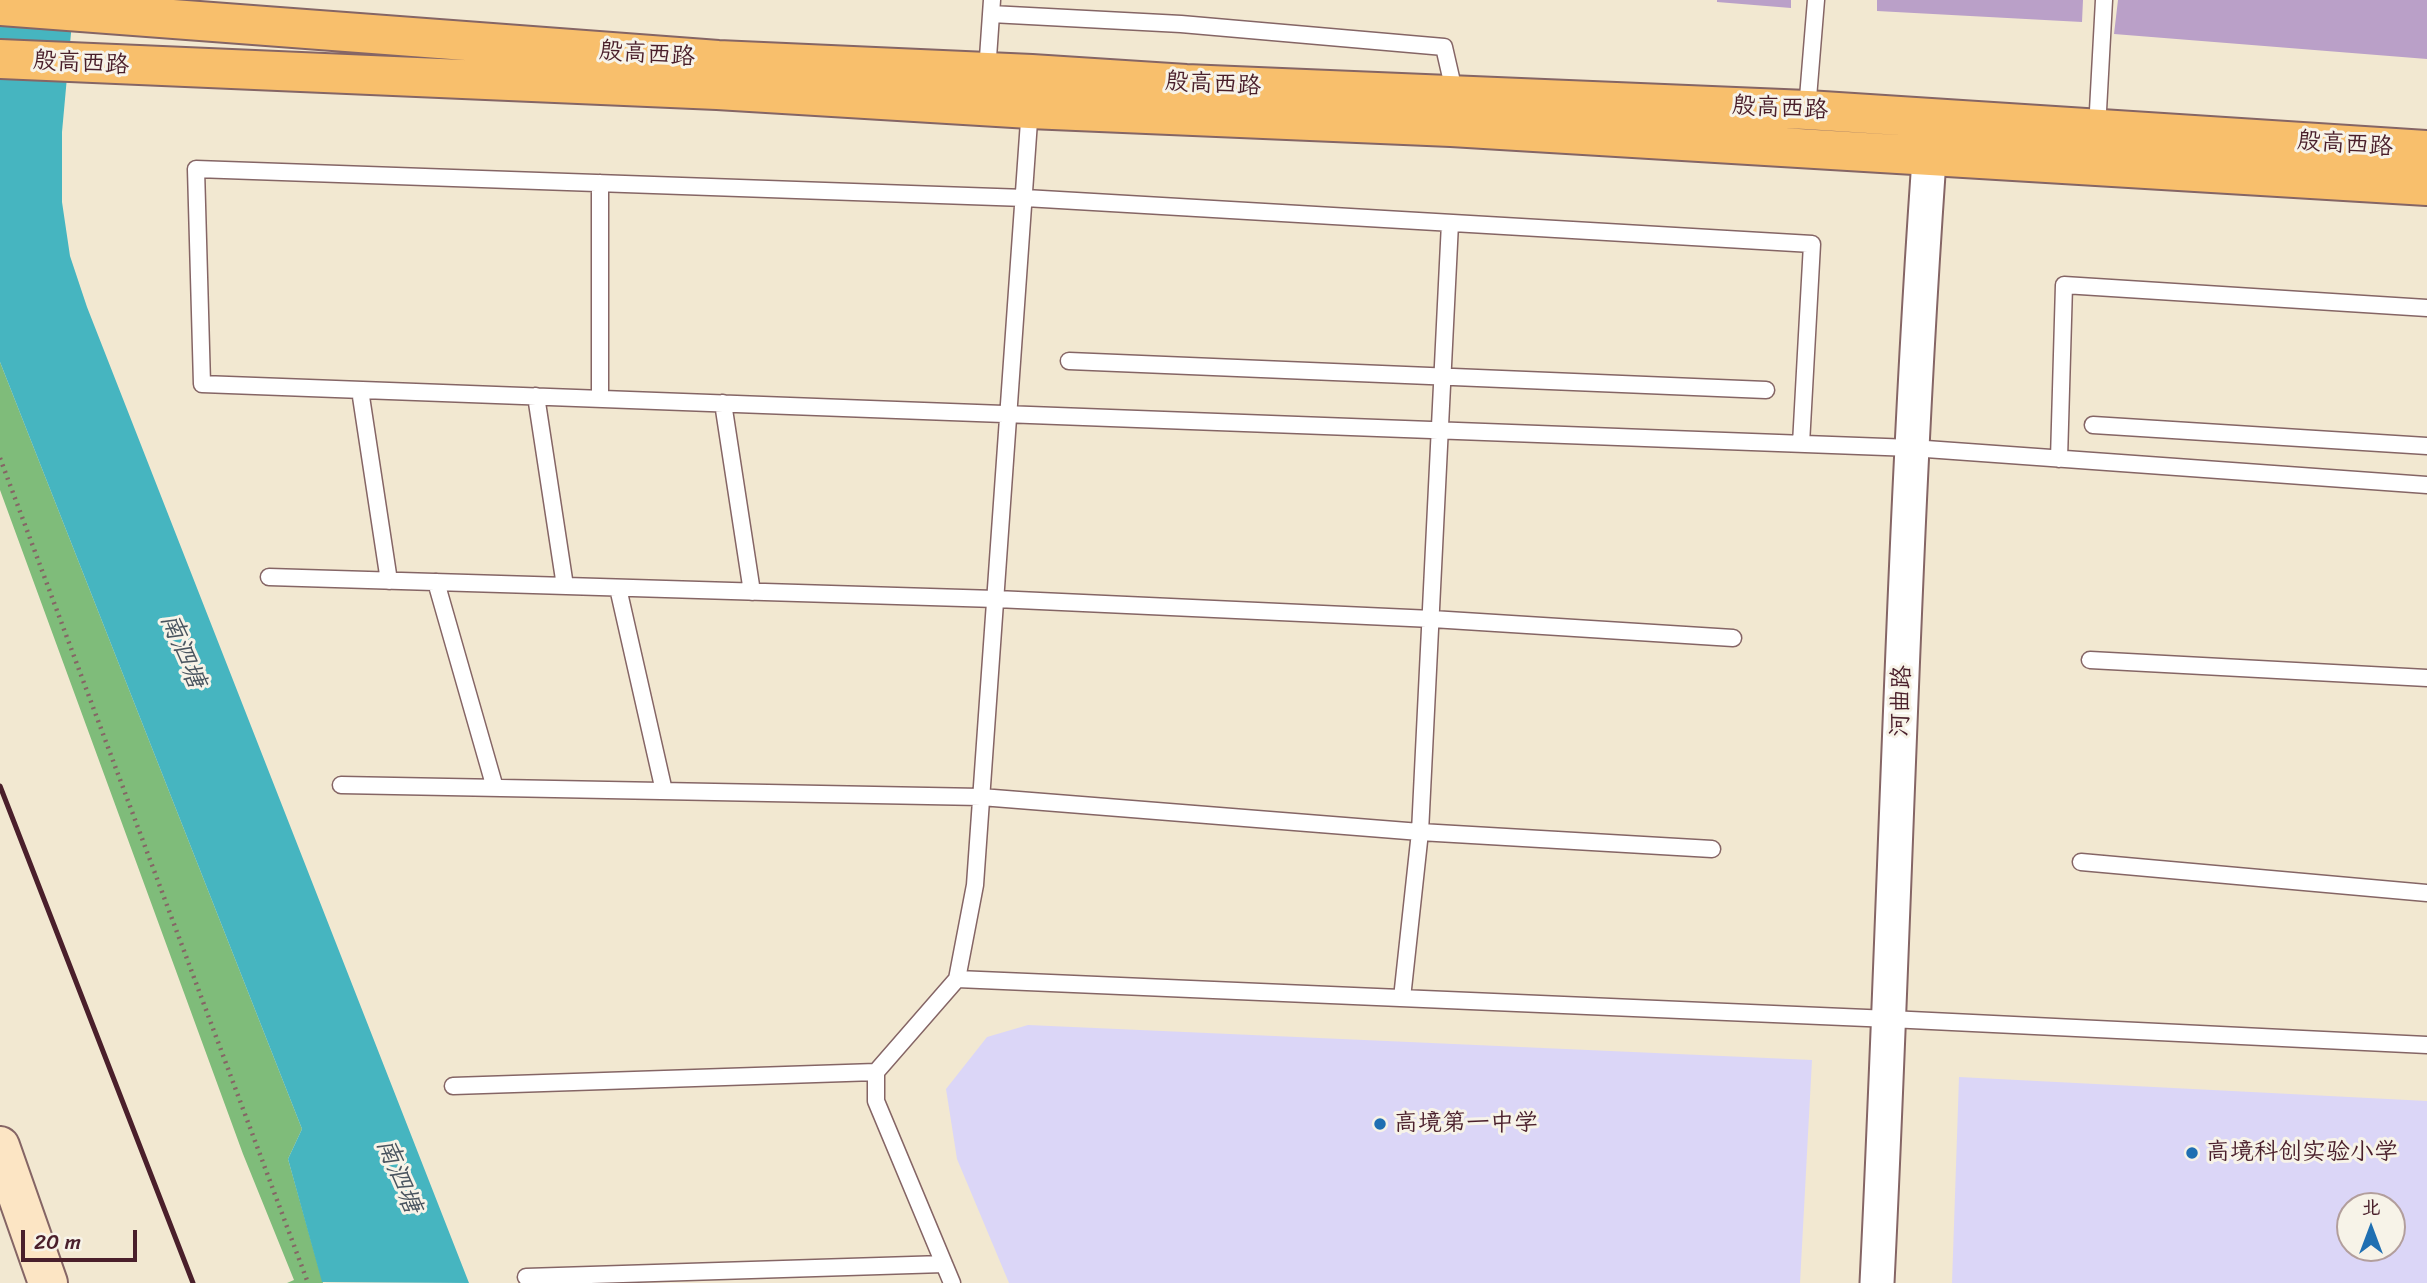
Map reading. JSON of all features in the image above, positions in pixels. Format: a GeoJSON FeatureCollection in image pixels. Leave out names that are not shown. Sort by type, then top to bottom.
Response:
{"type":"FeatureCollection","features":[{"type":"Feature","properties":{"kind":"main road","name":"殷高西路"},"geometry":{"type":"LineString","coordinates":[[0,6],[718,60],[988,72],[1031,91],[1465,128],[1931,137],[2097,129],[2427,150]]}},
{"type":"Feature","properties":{"kind":"main road","name":"殷高西路"},"geometry":{"type":"LineString","coordinates":[[0,59],[113,66],[717,90],[1031,91],[1186,84],[1807,110],[1931,137],[2427,186]]}},
{"type":"Feature","properties":{"kind":"street","name":"河曲路"},"geometry":{"type":"LineString","coordinates":[[1877,1283],[1912,448],[1931,137]]}},
{"type":"Feature","properties":{"kind":"street"},"geometry":{"type":"LineString","coordinates":[[0,1146],[48,1283]]}},
{"type":"Feature","properties":{"kind":"lane"},"geometry":{"type":"LineString","coordinates":[[1807,110],[1816,0]]}},
{"type":"Feature","properties":{"kind":"lane"},"geometry":{"type":"LineString","coordinates":[[2097,129],[2104,0]]}},
{"type":"Feature","properties":{"kind":"lane"},"geometry":{"type":"LineString","coordinates":[[988,72],[991,7],[1444,47],[1455,95]]}},
{"type":"Feature","properties":{"kind":"lane"},"geometry":{"type":"LineString","coordinates":[[952,1283],[876,1101],[876,1072],[957,979],[975,885],[1031,91]]}},
{"type":"Feature","properties":{"kind":"lane"},"geometry":{"type":"LineString","coordinates":[[1801,444],[1812,244],[1025,198],[196,169],[202,384],[1441,429],[1801,444],[1912,448],[2427,485]]}},
{"type":"Feature","properties":{"kind":"lane"},"geometry":{"type":"LineString","coordinates":[[600,183],[600,398]]}},
{"type":"Feature","properties":{"kind":"lane"},"geometry":{"type":"LineString","coordinates":[[1402,998],[1420,832],[1450,223]]}},
{"type":"Feature","properties":{"kind":"lane"},"geometry":{"type":"LineString","coordinates":[[2059,459],[2064,285],[2427,308]]}},
{"type":"Feature","properties":{"kind":"lane"},"geometry":{"type":"LineString","coordinates":[[1069,361],[1766,390]]}},
{"type":"Feature","properties":{"kind":"lane"},"geometry":{"type":"LineString","coordinates":[[360,390],[389,581]]}},
{"type":"Feature","properties":{"kind":"lane"},"geometry":{"type":"LineString","coordinates":[[536,396],[565,586]]}},
{"type":"Feature","properties":{"kind":"lane"},"geometry":{"type":"LineString","coordinates":[[723,403],[752,592]]}},
{"type":"Feature","properties":{"kind":"lane"},"geometry":{"type":"LineString","coordinates":[[2093,425],[2427,446]]}},
{"type":"Feature","properties":{"kind":"lane"},"geometry":{"type":"LineString","coordinates":[[269,578],[996,599],[1432,619],[1732,638]]}},
{"type":"Feature","properties":{"kind":"lane"},"geometry":{"type":"LineString","coordinates":[[436,582],[495,788]]}},
{"type":"Feature","properties":{"kind":"lane"},"geometry":{"type":"LineString","coordinates":[[618,588],[664,791]]}},
{"type":"Feature","properties":{"kind":"lane"},"geometry":{"type":"LineString","coordinates":[[2090,660],[2427,678]]}},
{"type":"Feature","properties":{"kind":"lane"},"geometry":{"type":"LineString","coordinates":[[341,785],[981,797],[1420,832],[1712,849]]}},
{"type":"Feature","properties":{"kind":"lane"},"geometry":{"type":"LineString","coordinates":[[2081,862],[2427,893]]}},
{"type":"Feature","properties":{"kind":"lane"},"geometry":{"type":"LineString","coordinates":[[957,979],[2427,1045]]}},
{"type":"Feature","properties":{"kind":"lane"},"geometry":{"type":"LineString","coordinates":[[453,1086],[876,1072]]}},
{"type":"Feature","properties":{"kind":"lane"},"geometry":{"type":"LineString","coordinates":[[526,1277],[944,1264]]}},
{"type":"Feature","properties":{"kind":"path"},"geometry":{"type":"LineString","coordinates":[[0,458],[308,1283]]}},
{"type":"Feature","properties":{"kind":"shaded area","name":"高境第一中学"},"geometry":{"type":"Polygon","coordinates":[[[1028,1025],[1812,1060],[1800,1283],[1009,1283],[957,1159],[946,1089],[987,1037],[1028,1025]]]}},
{"type":"Feature","properties":{"kind":"shaded area","name":"高境科创实验小学"},"geometry":{"type":"Polygon","coordinates":[[[1959,1077],[2427,1101],[2427,1283],[1952,1283],[1959,1077]]]}},
{"type":"Feature","properties":{"kind":"green space"},"geometry":{"type":"Polygon","coordinates":[[[0,362],[302,1129],[288,1159],[323,1283],[287,1283],[294,1280],[243,1154],[0,490],[0,362]]]}},
{"type":"Feature","properties":{"kind":"water","name":"南泗塘"},"geometry":{"type":"Polygon","coordinates":[[[0,0],[74,0],[62,132],[62,202],[70,256],[87,307],[469,1283],[322,1282],[288,1159],[302,1129],[0,362],[0,0]]]}},
{"type":"Feature","properties":{"kind":"building"},"geometry":{"type":"Polygon","coordinates":[[[1791,0],[1791,8],[1717,2],[1791,0]]]}},
{"type":"Feature","properties":{"kind":"building"},"geometry":{"type":"Polygon","coordinates":[[[1877,0],[2083,0],[2082,22],[1877,11],[1877,0]]]}},
{"type":"Feature","properties":{"kind":"building"},"geometry":{"type":"Polygon","coordinates":[[[2118,0],[2427,0],[2427,59],[2114,34],[2118,0]]]}},
{"type":"Feature","properties":{"kind":"railway"},"geometry":{"type":"LineString","coordinates":[[0,786],[193,1283]]}},
{"type":"Feature","properties":{"kind":"place","name":"高境第一中学"},"geometry":{"type":"Point","coordinates":[1380,1124]}},
{"type":"Feature","properties":{"kind":"place","name":"高境科创实验小学"},"geometry":{"type":"Point","coordinates":[2192,1153]}}]}
